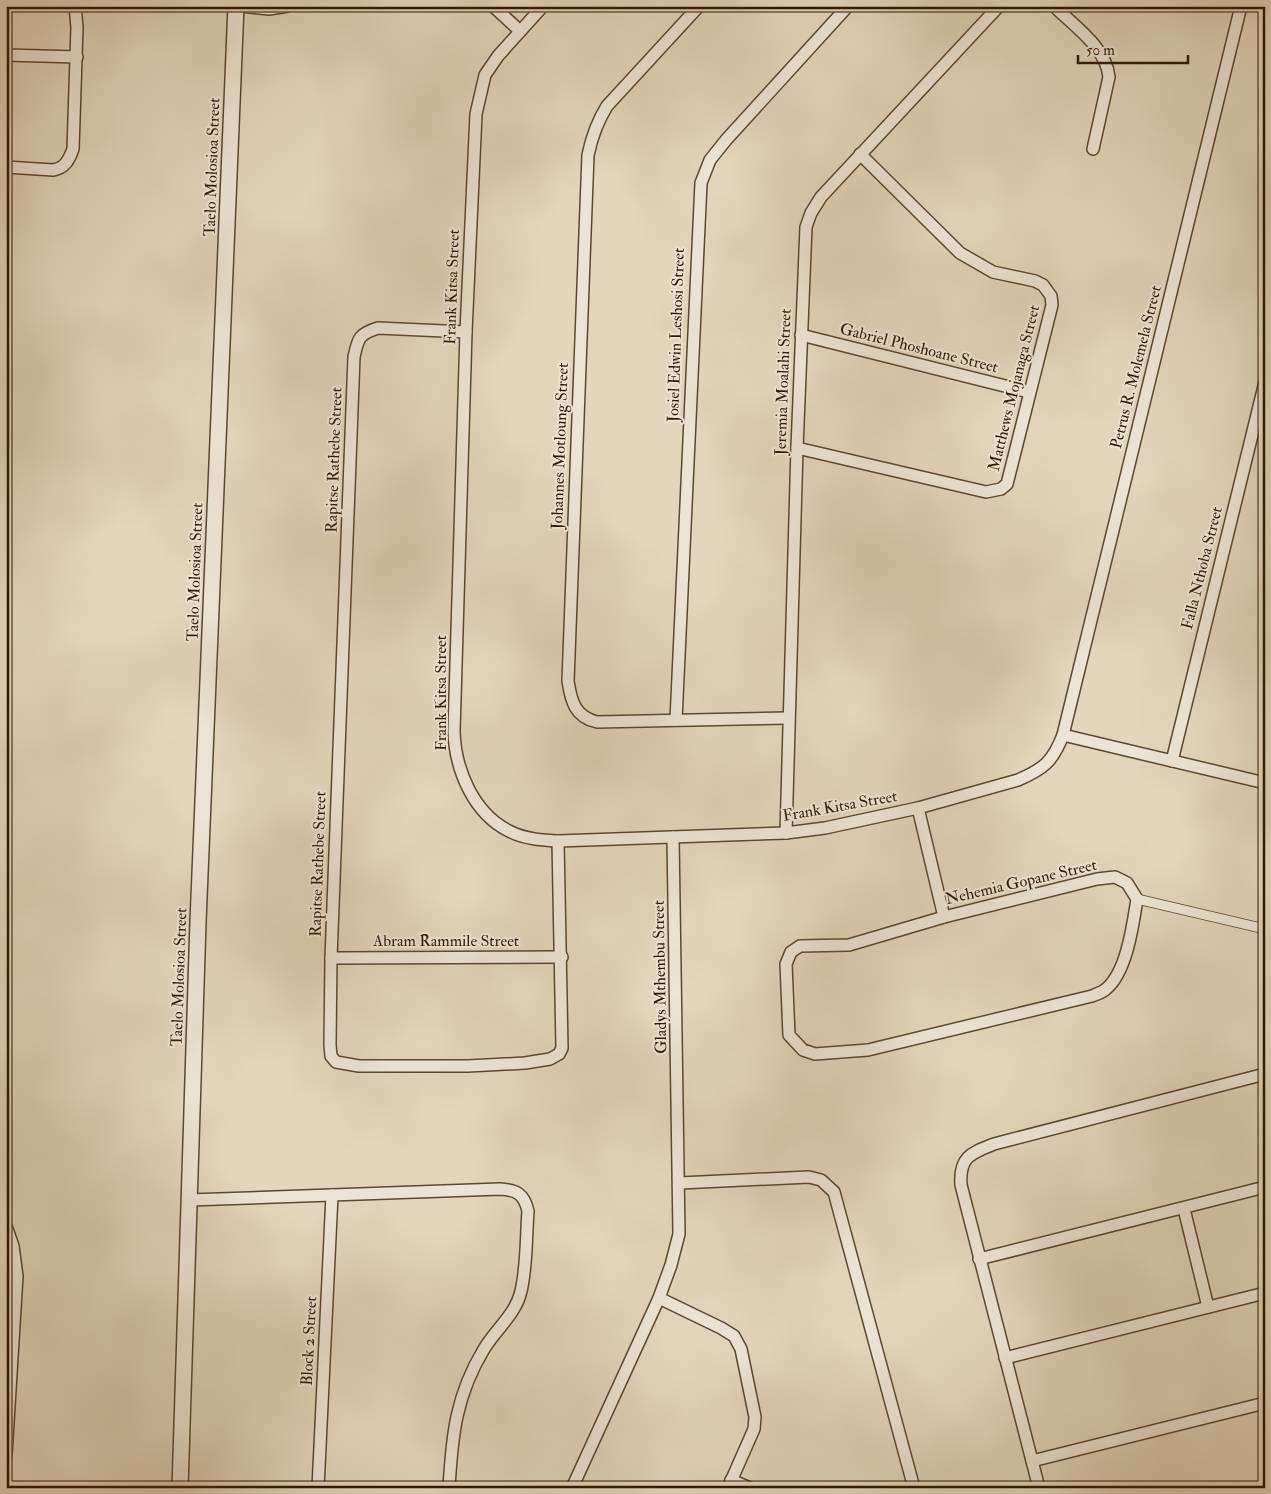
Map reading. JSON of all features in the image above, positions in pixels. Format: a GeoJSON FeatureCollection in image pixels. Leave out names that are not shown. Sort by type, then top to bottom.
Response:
{"type":"FeatureCollection","features":[{"type":"Feature","properties":{"kind":"street"},"geometry":{"type":"LineString","coordinates":[[6,167],[53,170],[60,169],[69,160],[73,149],[76,57],[75,6]]}},
{"type":"Feature","properties":{"kind":"street","name":"Taelo Molosioa Street"},"geometry":{"type":"LineString","coordinates":[[180,1488],[199,902],[236,6]]}},
{"type":"Feature","properties":{"kind":"street"},"geometry":{"type":"LineString","coordinates":[[241,6],[269,9],[288,6]]}},
{"type":"Feature","properties":{"kind":"street"},"geometry":{"type":"LineString","coordinates":[[493,6],[520,31]]}},
{"type":"Feature","properties":{"kind":"street","name":"Frank Kitsa Street"},"geometry":{"type":"LineString","coordinates":[[543,6],[520,31],[485,75],[477,106],[466,332],[454,746],[461,776],[473,797],[490,818],[509,831],[535,840],[558,841],[786,833],[824,828],[918,808],[1033,774],[1055,755],[1062,735]]}},
{"type":"Feature","properties":{"kind":"street","name":"Johannes Motloung Street"},"geometry":{"type":"LineString","coordinates":[[699,6],[607,106],[598,120],[591,138],[588,155],[582,280],[569,662],[571,700],[581,715],[588,720],[597,722],[788,718]]}},
{"type":"Feature","properties":{"kind":"street","name":"Josiel Edwin Leshosi Street"},"geometry":{"type":"LineString","coordinates":[[676,720],[701,183],[710,160],[726,140],[848,6]]}},
{"type":"Feature","properties":{"kind":"street","name":"Jeremia Moalahi Street"},"geometry":{"type":"LineString","coordinates":[[786,833],[788,718],[806,227],[811,213],[821,197],[999,6]]}},
{"type":"Feature","properties":{"kind":"street"},"geometry":{"type":"LineString","coordinates":[[1054,6],[1095,46],[1108,67],[1109,77],[1093,148]]}},
{"type":"Feature","properties":{"kind":"street","name":"Petrus R. Molemela Street"},"geometry":{"type":"LineString","coordinates":[[1062,735],[1241,6]]}},
{"type":"Feature","properties":{"kind":"street"},"geometry":{"type":"LineString","coordinates":[[6,55],[76,57]]}},
{"type":"Feature","properties":{"kind":"street","name":"Matthews Mojanaga Street"},"geometry":{"type":"LineString","coordinates":[[797,448],[986,492],[1001,489],[1007,484],[1052,305],[1047,289],[1035,281],[993,272],[960,253],[860,154]]}},
{"type":"Feature","properties":{"kind":"street","name":"Rapitse Rathebe Street"},"geometry":{"type":"LineString","coordinates":[[466,332],[378,328],[365,332],[358,340],[354,356],[331,958],[330,1045],[331,1056],[336,1062],[359,1066],[468,1066],[540,1062],[559,1054],[562,1048],[562,957],[558,841]]}},
{"type":"Feature","properties":{"kind":"street","name":"Gabriel Phoshoane Street"},"geometry":{"type":"LineString","coordinates":[[801,335],[1029,392]]}},
{"type":"Feature","properties":{"kind":"street","name":"Falla Nthoba Street"},"geometry":{"type":"LineString","coordinates":[[1172,761],[1265,382]]}},
{"type":"Feature","properties":{"kind":"street"},"geometry":{"type":"LineString","coordinates":[[1062,735],[1265,783]]}},
{"type":"Feature","properties":{"kind":"street"},"geometry":{"type":"LineString","coordinates":[[918,808],[944,917]]}},
{"type":"Feature","properties":{"kind":"street","name":"Gladys Mthembu Street"},"geometry":{"type":"LineString","coordinates":[[572,1488],[659,1298],[671,1266],[679,1234],[680,1183],[673,836]]}},
{"type":"Feature","properties":{"kind":"street","name":"Nehemia Gopane Street"},"geometry":{"type":"LineString","coordinates":[[1115,877],[1127,883],[1137,899],[1128,943],[1116,976],[1106,989],[1092,996],[868,1050],[815,1054],[803,1050],[794,1042],[789,1034],[786,964],[791,952],[800,946],[848,946],[944,917],[1097,879],[1115,877]]}},
{"type":"Feature","properties":{"kind":"street"},"geometry":{"type":"LineString","coordinates":[[1137,899],[1265,930]]}},
{"type":"Feature","properties":{"kind":"street","name":"Abram Rammile Street"},"geometry":{"type":"LineString","coordinates":[[331,958],[562,957]]}},
{"type":"Feature","properties":{"kind":"street"},"geometry":{"type":"LineString","coordinates":[[1039,1488],[961,1185],[962,1166],[968,1156],[994,1144],[1265,1074]]}},
{"type":"Feature","properties":{"kind":"street"},"geometry":{"type":"LineString","coordinates":[[680,1183],[809,1177],[821,1180],[834,1192],[914,1488]]}},
{"type":"Feature","properties":{"kind":"street"},"geometry":{"type":"LineString","coordinates":[[979,1259],[1184,1209],[1265,1187]]}},
{"type":"Feature","properties":{"kind":"street"},"geometry":{"type":"LineString","coordinates":[[189,1200],[500,1189],[512,1189],[525,1200],[528,1211],[521,1291],[511,1314],[485,1348],[462,1391],[453,1426],[449,1488]]}},
{"type":"Feature","properties":{"kind":"street","name":"Block 2 Street"},"geometry":{"type":"LineString","coordinates":[[318,1488],[332,1195]]}},
{"type":"Feature","properties":{"kind":"street"},"geometry":{"type":"LineString","coordinates":[[1184,1209],[1208,1307]]}},
{"type":"Feature","properties":{"kind":"street"},"geometry":{"type":"LineString","coordinates":[[6,1226],[13,1246],[17,1276],[6,1455]]}},
{"type":"Feature","properties":{"kind":"street"},"geometry":{"type":"LineString","coordinates":[[1005,1358],[1265,1293]]}},
{"type":"Feature","properties":{"kind":"street"},"geometry":{"type":"LineString","coordinates":[[659,1298],[734,1336],[741,1349],[755,1417],[754,1430],[730,1484],[750,1488]]}},
{"type":"Feature","properties":{"kind":"street"},"geometry":{"type":"LineString","coordinates":[[1032,1462],[1265,1403]]}}]}
